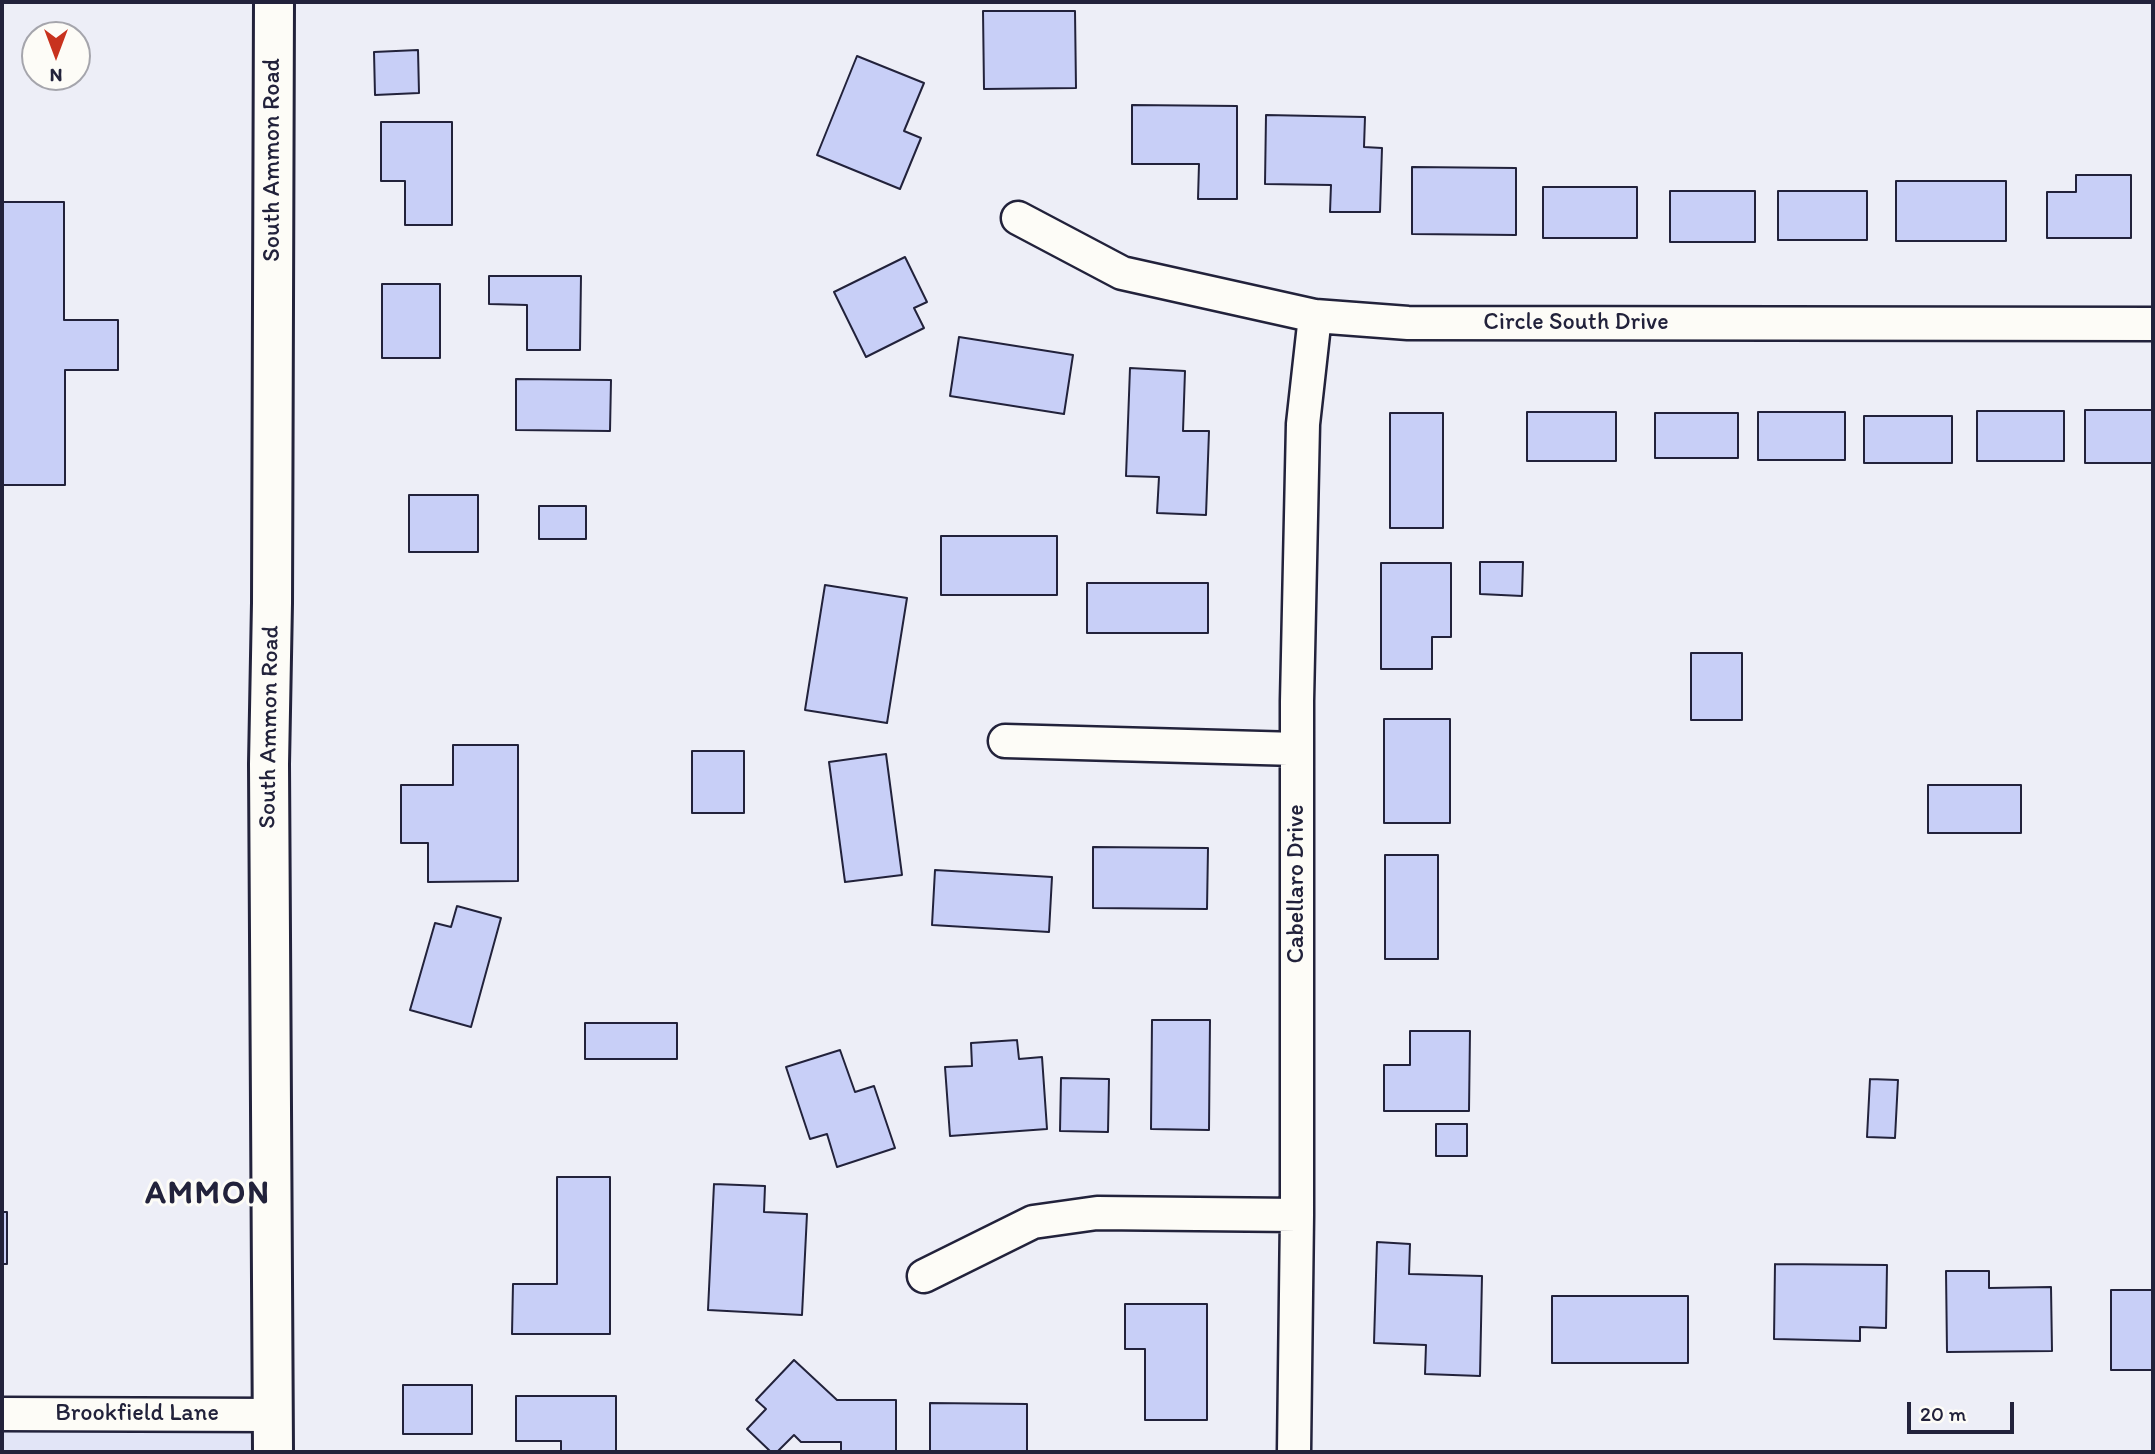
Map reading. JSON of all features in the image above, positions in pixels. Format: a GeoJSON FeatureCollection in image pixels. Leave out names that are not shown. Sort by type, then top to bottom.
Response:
{"type":"FeatureCollection","features":[{"type":"Feature","properties":{"kind":"main road","name":"South Ammon Road"},"geometry":{"type":"LineString","coordinates":[[272,1452],[269,764],[274,2]]}},
{"type":"Feature","properties":{"kind":"street","name":"Circle South Drive"},"geometry":{"type":"LineString","coordinates":[[1018,218],[1122,273],[1315,316],[1408,323],[2153,324]]}},
{"type":"Feature","properties":{"kind":"street","name":"Cabellaro Drive"},"geometry":{"type":"LineString","coordinates":[[1294,1452],[1297,749],[1303,424],[1315,316]]}},
{"type":"Feature","properties":{"kind":"street"},"geometry":{"type":"LineString","coordinates":[[1005,741],[1297,749]]}},
{"type":"Feature","properties":{"kind":"street"},"geometry":{"type":"LineString","coordinates":[[924,1276],[1033,1222],[1097,1213],[1297,1215]]}},
{"type":"Feature","properties":{"kind":"street","name":"Brookfield Lane"},"geometry":{"type":"LineString","coordinates":[[2,1414],[272,1415]]}},
{"type":"Feature","properties":{"kind":"shaded area"},"geometry":{"type":"Polygon","coordinates":[[[2,1414],[272,1415],[272,1452],[2,1452],[2,1414]]]}},
{"type":"Feature","properties":{"kind":"building"},"geometry":{"type":"Polygon","coordinates":[[[983,11],[1075,11],[1076,88],[984,89],[983,11]]]}},
{"type":"Feature","properties":{"kind":"building"},"geometry":{"type":"Polygon","coordinates":[[[418,50],[419,93],[375,95],[374,52],[418,50]]]}},
{"type":"Feature","properties":{"kind":"building"},"geometry":{"type":"Polygon","coordinates":[[[857,56],[924,83],[904,131],[921,138],[900,189],[817,155],[857,56]]]}},
{"type":"Feature","properties":{"kind":"building"},"geometry":{"type":"Polygon","coordinates":[[[1132,105],[1237,106],[1237,199],[1198,199],[1199,164],[1132,164],[1132,105]]]}},
{"type":"Feature","properties":{"kind":"building"},"geometry":{"type":"Polygon","coordinates":[[[1266,115],[1365,117],[1364,147],[1382,148],[1380,212],[1330,212],[1331,185],[1265,184],[1266,115]]]}},
{"type":"Feature","properties":{"kind":"building"},"geometry":{"type":"Polygon","coordinates":[[[381,122],[452,122],[452,225],[405,225],[405,181],[381,181],[381,122]]]}},
{"type":"Feature","properties":{"kind":"building"},"geometry":{"type":"Polygon","coordinates":[[[1412,167],[1516,168],[1516,235],[1412,234],[1412,167]]]}},
{"type":"Feature","properties":{"kind":"building"},"geometry":{"type":"Polygon","coordinates":[[[2076,175],[2131,175],[2131,238],[2047,238],[2047,192],[2076,192],[2076,175]]]}},
{"type":"Feature","properties":{"kind":"building"},"geometry":{"type":"Polygon","coordinates":[[[1896,181],[2006,181],[2006,241],[1896,241],[1896,181]]]}},
{"type":"Feature","properties":{"kind":"building"},"geometry":{"type":"Polygon","coordinates":[[[1543,187],[1637,187],[1637,238],[1543,238],[1543,187]]]}},
{"type":"Feature","properties":{"kind":"building"},"geometry":{"type":"Polygon","coordinates":[[[1670,191],[1755,191],[1755,242],[1670,242],[1670,191]]]}},
{"type":"Feature","properties":{"kind":"building"},"geometry":{"type":"Polygon","coordinates":[[[1778,191],[1867,191],[1867,240],[1778,240],[1778,191]]]}},
{"type":"Feature","properties":{"kind":"building"},"geometry":{"type":"Polygon","coordinates":[[[2,202],[64,202],[64,320],[118,320],[118,370],[65,370],[65,485],[2,485],[2,202]]]}},
{"type":"Feature","properties":{"kind":"building"},"geometry":{"type":"Polygon","coordinates":[[[905,257],[927,302],[914,308],[924,328],[866,357],[834,292],[905,257]]]}},
{"type":"Feature","properties":{"kind":"building"},"geometry":{"type":"Polygon","coordinates":[[[489,276],[581,276],[580,350],[527,350],[527,305],[489,304],[489,276]]]}},
{"type":"Feature","properties":{"kind":"building"},"geometry":{"type":"Polygon","coordinates":[[[382,284],[440,284],[440,358],[382,358],[382,284]]]}},
{"type":"Feature","properties":{"kind":"building"},"geometry":{"type":"Polygon","coordinates":[[[959,337],[1073,355],[1064,414],[950,396],[959,337]]]}},
{"type":"Feature","properties":{"kind":"building"},"geometry":{"type":"Polygon","coordinates":[[[1130,368],[1185,371],[1183,431],[1209,431],[1206,515],[1157,513],[1159,477],[1126,476],[1130,368]]]}},
{"type":"Feature","properties":{"kind":"building"},"geometry":{"type":"Polygon","coordinates":[[[516,379],[611,380],[610,431],[516,430],[516,379]]]}},
{"type":"Feature","properties":{"kind":"building"},"geometry":{"type":"Polygon","coordinates":[[[2085,410],[2153,410],[2153,463],[2085,463],[2085,410]]]}},
{"type":"Feature","properties":{"kind":"building"},"geometry":{"type":"Polygon","coordinates":[[[1977,411],[2064,411],[2064,461],[1977,461],[1977,411]]]}},
{"type":"Feature","properties":{"kind":"building"},"geometry":{"type":"Polygon","coordinates":[[[1527,412],[1616,412],[1616,461],[1527,461],[1527,412]]]}},
{"type":"Feature","properties":{"kind":"building"},"geometry":{"type":"Polygon","coordinates":[[[1758,412],[1845,412],[1845,460],[1758,460],[1758,412]]]}},
{"type":"Feature","properties":{"kind":"building"},"geometry":{"type":"Polygon","coordinates":[[[1390,413],[1443,413],[1443,528],[1390,528],[1390,413]]]}},
{"type":"Feature","properties":{"kind":"building"},"geometry":{"type":"Polygon","coordinates":[[[1655,413],[1738,413],[1738,458],[1655,458],[1655,413]]]}},
{"type":"Feature","properties":{"kind":"building"},"geometry":{"type":"Polygon","coordinates":[[[1864,416],[1952,416],[1952,463],[1864,463],[1864,416]]]}},
{"type":"Feature","properties":{"kind":"building"},"geometry":{"type":"Polygon","coordinates":[[[409,495],[478,495],[478,552],[409,552],[409,495]]]}},
{"type":"Feature","properties":{"kind":"building"},"geometry":{"type":"Polygon","coordinates":[[[539,506],[586,506],[586,539],[539,539],[539,506]]]}},
{"type":"Feature","properties":{"kind":"building"},"geometry":{"type":"Polygon","coordinates":[[[941,536],[1057,536],[1057,595],[941,595],[941,536]]]}},
{"type":"Feature","properties":{"kind":"building"},"geometry":{"type":"Polygon","coordinates":[[[1480,562],[1523,562],[1522,596],[1480,594],[1480,562]]]}},
{"type":"Feature","properties":{"kind":"building"},"geometry":{"type":"Polygon","coordinates":[[[1381,563],[1451,563],[1451,637],[1432,637],[1432,669],[1381,669],[1381,563]]]}},
{"type":"Feature","properties":{"kind":"building"},"geometry":{"type":"Polygon","coordinates":[[[1087,583],[1208,583],[1208,633],[1087,633],[1087,583]]]}},
{"type":"Feature","properties":{"kind":"building"},"geometry":{"type":"Polygon","coordinates":[[[825,585],[907,598],[887,723],[805,710],[825,585]]]}},
{"type":"Feature","properties":{"kind":"building"},"geometry":{"type":"Polygon","coordinates":[[[1691,653],[1742,653],[1742,720],[1691,720],[1691,653]]]}},
{"type":"Feature","properties":{"kind":"building"},"geometry":{"type":"Polygon","coordinates":[[[1384,719],[1450,719],[1450,823],[1384,823],[1384,719]]]}},
{"type":"Feature","properties":{"kind":"building"},"geometry":{"type":"Polygon","coordinates":[[[453,745],[518,745],[518,881],[428,882],[428,843],[401,843],[401,785],[453,785],[453,745]]]}},
{"type":"Feature","properties":{"kind":"building"},"geometry":{"type":"Polygon","coordinates":[[[692,751],[744,751],[744,813],[692,813],[692,751]]]}},
{"type":"Feature","properties":{"kind":"building"},"geometry":{"type":"Polygon","coordinates":[[[886,754],[902,875],[845,882],[829,762],[886,754]]]}},
{"type":"Feature","properties":{"kind":"building"},"geometry":{"type":"Polygon","coordinates":[[[1928,785],[2021,785],[2021,833],[1928,833],[1928,785]]]}},
{"type":"Feature","properties":{"kind":"building"},"geometry":{"type":"Polygon","coordinates":[[[1093,847],[1208,848],[1207,909],[1093,908],[1093,847]]]}},
{"type":"Feature","properties":{"kind":"building"},"geometry":{"type":"Polygon","coordinates":[[[1385,855],[1438,855],[1438,959],[1385,959],[1385,855]]]}},
{"type":"Feature","properties":{"kind":"building"},"geometry":{"type":"Polygon","coordinates":[[[935,870],[1052,877],[1049,932],[932,925],[935,870]]]}},
{"type":"Feature","properties":{"kind":"building"},"geometry":{"type":"Polygon","coordinates":[[[457,906],[501,918],[471,1027],[410,1010],[435,923],[451,927],[457,906]]]}},
{"type":"Feature","properties":{"kind":"building"},"geometry":{"type":"Polygon","coordinates":[[[1152,1020],[1210,1020],[1209,1130],[1151,1129],[1152,1020]]]}},
{"type":"Feature","properties":{"kind":"building"},"geometry":{"type":"Polygon","coordinates":[[[585,1023],[677,1023],[677,1059],[585,1059],[585,1023]]]}},
{"type":"Feature","properties":{"kind":"building"},"geometry":{"type":"Polygon","coordinates":[[[1410,1031],[1470,1031],[1469,1111],[1384,1111],[1384,1065],[1410,1065],[1410,1031]]]}},
{"type":"Feature","properties":{"kind":"building"},"geometry":{"type":"Polygon","coordinates":[[[1017,1040],[1019,1059],[1042,1057],[1047,1129],[950,1136],[945,1067],[972,1066],[971,1043],[1017,1040]]]}},
{"type":"Feature","properties":{"kind":"building"},"geometry":{"type":"Polygon","coordinates":[[[840,1050],[855,1092],[874,1086],[895,1148],[837,1167],[827,1134],[810,1139],[786,1067],[840,1050]]]}},
{"type":"Feature","properties":{"kind":"building"},"geometry":{"type":"Polygon","coordinates":[[[1061,1078],[1109,1079],[1108,1132],[1060,1131],[1061,1078]]]}},
{"type":"Feature","properties":{"kind":"building"},"geometry":{"type":"Polygon","coordinates":[[[1870,1079],[1898,1080],[1895,1138],[1867,1137],[1870,1079]]]}},
{"type":"Feature","properties":{"kind":"building"},"geometry":{"type":"Polygon","coordinates":[[[1436,1124],[1467,1124],[1467,1156],[1436,1156],[1436,1124]]]}},
{"type":"Feature","properties":{"kind":"building"},"geometry":{"type":"Polygon","coordinates":[[[557,1177],[610,1177],[610,1334],[512,1334],[513,1284],[557,1284],[557,1177]]]}},
{"type":"Feature","properties":{"kind":"building"},"geometry":{"type":"Polygon","coordinates":[[[714,1184],[765,1186],[764,1212],[807,1214],[802,1315],[708,1310],[714,1184]]]}},
{"type":"Feature","properties":{"kind":"building"},"geometry":{"type":"Polygon","coordinates":[[[2,1212],[7,1212],[7,1264],[2,1264],[2,1212]]]}},
{"type":"Feature","properties":{"kind":"building"},"geometry":{"type":"Polygon","coordinates":[[[1377,1242],[1410,1244],[1409,1274],[1482,1276],[1480,1376],[1425,1374],[1426,1345],[1374,1343],[1377,1242]]]}},
{"type":"Feature","properties":{"kind":"building"},"geometry":{"type":"Polygon","coordinates":[[[1775,1264],[1887,1265],[1886,1328],[1860,1327],[1860,1341],[1774,1339],[1775,1264]]]}},
{"type":"Feature","properties":{"kind":"building"},"geometry":{"type":"Polygon","coordinates":[[[1946,1271],[1989,1271],[1989,1288],[2051,1287],[2052,1351],[1947,1352],[1946,1271]]]}},
{"type":"Feature","properties":{"kind":"building"},"geometry":{"type":"Polygon","coordinates":[[[2111,1290],[2153,1290],[2153,1370],[2111,1370],[2111,1290]]]}},
{"type":"Feature","properties":{"kind":"building"},"geometry":{"type":"Polygon","coordinates":[[[1552,1296],[1688,1296],[1688,1363],[1552,1363],[1552,1296]]]}},
{"type":"Feature","properties":{"kind":"building"},"geometry":{"type":"Polygon","coordinates":[[[1125,1304],[1207,1304],[1207,1420],[1145,1420],[1145,1349],[1125,1349],[1125,1304]]]}},
{"type":"Feature","properties":{"kind":"building"},"geometry":{"type":"Polygon","coordinates":[[[794,1360],[837,1400],[896,1400],[896,1452],[841,1452],[841,1442],[801,1442],[794,1435],[777,1452],[771,1452],[747,1429],[766,1409],[756,1400],[794,1360]]]}},
{"type":"Feature","properties":{"kind":"building"},"geometry":{"type":"Polygon","coordinates":[[[403,1385],[472,1385],[472,1434],[403,1434],[403,1385]]]}},
{"type":"Feature","properties":{"kind":"building"},"geometry":{"type":"Polygon","coordinates":[[[516,1396],[616,1396],[616,1452],[561,1452],[561,1441],[516,1441],[516,1396]]]}},
{"type":"Feature","properties":{"kind":"building"},"geometry":{"type":"Polygon","coordinates":[[[930,1403],[1027,1404],[1027,1452],[930,1452],[930,1403]]]}},
{"type":"Feature","properties":{"kind":"district","name":"AMMON"},"geometry":{"type":"Point","coordinates":[208,1195]}}]}
